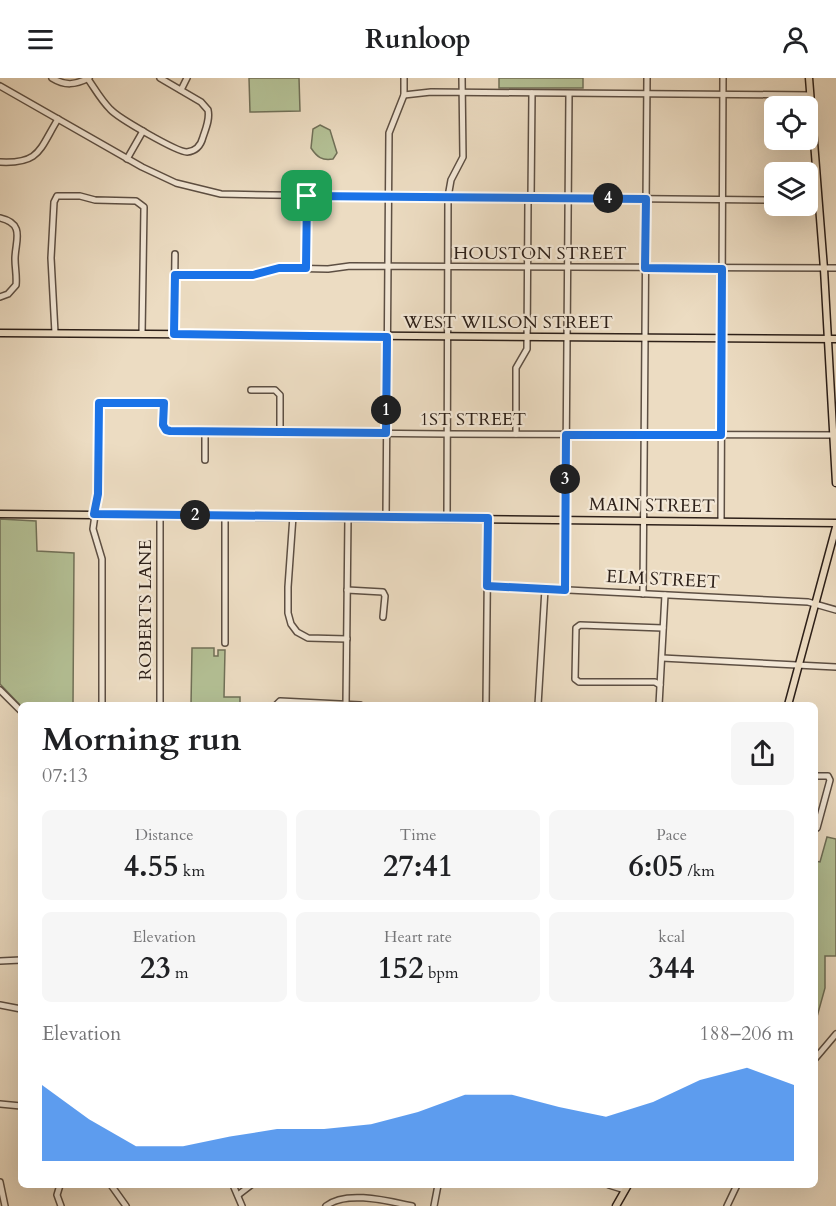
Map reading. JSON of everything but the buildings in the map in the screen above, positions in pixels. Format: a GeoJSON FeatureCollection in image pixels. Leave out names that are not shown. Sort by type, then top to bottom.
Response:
{"type":"FeatureCollection","features":[{"type":"Feature","properties":{"kind":"main road"},"geometry":{"type":"LineString","coordinates":[[809,78],[814,162]]}},
{"type":"Feature","properties":{"kind":"main road"},"geometry":{"type":"LineString","coordinates":[[818,210],[835,435],[836,483]]}},
{"type":"Feature","properties":{"kind":"main road","name":"WEST WILSON STREET"},"geometry":{"type":"LineString","coordinates":[[0,333],[836,339]]}},
{"type":"Feature","properties":{"kind":"main road","name":"MAIN STREET"},"geometry":{"type":"LineString","coordinates":[[0,514],[721,520],[836,525]]}},
{"type":"Feature","properties":{"kind":"main road"},"geometry":{"type":"LineString","coordinates":[[789,702],[836,525]]}},
{"type":"Feature","properties":{"kind":"main road"},"geometry":{"type":"LineString","coordinates":[[616,1206],[625,1188]]}},
{"type":"Feature","properties":{"kind":"street"},"geometry":{"type":"LineString","coordinates":[[52,78],[59,82],[72,84],[89,78],[112,112],[174,148],[190,151],[200,145],[209,118],[208,110],[204,104],[160,78]]}},
{"type":"Feature","properties":{"kind":"street"},"geometry":{"type":"LineString","coordinates":[[181,90],[187,78]]}},
{"type":"Feature","properties":{"kind":"street"},"geometry":{"type":"LineString","coordinates":[[386,517],[389,133],[404,95],[404,78]]}},
{"type":"Feature","properties":{"kind":"street"},"geometry":{"type":"LineString","coordinates":[[447,518],[448,197],[451,180],[463,157],[462,78]]}},
{"type":"Feature","properties":{"kind":"street"},"geometry":{"type":"LineString","coordinates":[[643,594],[647,78]]}},
{"type":"Feature","properties":{"kind":"street"},"geometry":{"type":"LineString","coordinates":[[721,520],[723,78]]}},
{"type":"Feature","properties":{"kind":"street"},"geometry":{"type":"LineString","coordinates":[[0,86],[128,159],[176,183],[203,191],[240,195],[764,200]]}},
{"type":"Feature","properties":{"kind":"street"},"geometry":{"type":"LineString","coordinates":[[404,95],[431,92],[810,95]]}},
{"type":"Feature","properties":{"kind":"street"},"geometry":{"type":"LineString","coordinates":[[516,434],[516,368],[526,354],[527,338],[532,93]]}},
{"type":"Feature","properties":{"kind":"street"},"geometry":{"type":"LineString","coordinates":[[565,590],[569,94]]}},
{"type":"Feature","properties":{"kind":"street"},"geometry":{"type":"LineString","coordinates":[[0,162],[20,162],[32,157],[58,119]]}},
{"type":"Feature","properties":{"kind":"street"},"geometry":{"type":"LineString","coordinates":[[128,159],[143,131]]}},
{"type":"Feature","properties":{"kind":"street"},"geometry":{"type":"LineString","coordinates":[[55,333],[51,258],[54,202],[57,196],[80,196],[95,200],[136,201],[142,205],[142,334]]}},
{"type":"Feature","properties":{"kind":"street"},"geometry":{"type":"LineString","coordinates":[[306,268],[307,196]]}},
{"type":"Feature","properties":{"kind":"street"},"geometry":{"type":"LineString","coordinates":[[0,218],[10,222],[18,235],[15,255],[16,278],[13,290],[0,297]]}},
{"type":"Feature","properties":{"kind":"street"},"geometry":{"type":"LineString","coordinates":[[174,334],[175,254]]}},
{"type":"Feature","properties":{"kind":"street","name":"HOUSTON STREET"},"geometry":{"type":"LineString","coordinates":[[175,275],[253,275],[279,268],[836,268]]}},
{"type":"Feature","properties":{"kind":"street"},"geometry":{"type":"LineString","coordinates":[[251,390],[275,390],[280,395],[280,432]]}},
{"type":"Feature","properties":{"kind":"street","name":"1ST STREET"},"geometry":{"type":"LineString","coordinates":[[94,514],[98,494],[99,403],[164,403],[163,425],[166,430],[205,432],[835,435]]}},
{"type":"Feature","properties":{"kind":"street"},"geometry":{"type":"LineString","coordinates":[[205,432],[205,460]]}},
{"type":"Feature","properties":{"kind":"street"},"geometry":{"type":"LineString","coordinates":[[94,514],[94,537],[102,558],[102,702]]}},
{"type":"Feature","properties":{"kind":"street","name":"ROBERTS LANE"},"geometry":{"type":"LineString","coordinates":[[160,515],[160,702]]}},
{"type":"Feature","properties":{"kind":"street"},"geometry":{"type":"LineString","coordinates":[[225,516],[225,643]]}},
{"type":"Feature","properties":{"kind":"street"},"geometry":{"type":"LineString","coordinates":[[293,516],[288,587],[288,613],[291,624],[297,632],[308,638],[347,639]]}},
{"type":"Feature","properties":{"kind":"street"},"geometry":{"type":"LineString","coordinates":[[346,702],[348,517]]}},
{"type":"Feature","properties":{"kind":"street"},"geometry":{"type":"LineString","coordinates":[[486,702],[488,518]]}},
{"type":"Feature","properties":{"kind":"street","name":"ELM STREET"},"geometry":{"type":"LineString","coordinates":[[487,586],[816,603],[836,609]]}},
{"type":"Feature","properties":{"kind":"street"},"geometry":{"type":"LineString","coordinates":[[538,702],[545,589]]}},
{"type":"Feature","properties":{"kind":"street"},"geometry":{"type":"LineString","coordinates":[[347,590],[383,592],[385,596],[383,616]]}},
{"type":"Feature","properties":{"kind":"street"},"geometry":{"type":"LineString","coordinates":[[659,702],[665,595]]}},
{"type":"Feature","properties":{"kind":"street"},"geometry":{"type":"LineString","coordinates":[[660,685],[655,682],[579,682],[575,679],[576,628],[580,625],[663,628]]}},
{"type":"Feature","properties":{"kind":"street"},"geometry":{"type":"LineString","coordinates":[[662,658],[836,668]]}},
{"type":"Feature","properties":{"kind":"street"},"geometry":{"type":"LineString","coordinates":[[0,690],[18,708]]}},
{"type":"Feature","properties":{"kind":"street"},"geometry":{"type":"LineString","coordinates":[[279,702],[302,702]]}},
{"type":"Feature","properties":{"kind":"street"},"geometry":{"type":"LineString","coordinates":[[818,776],[836,777]]}},
{"type":"Feature","properties":{"kind":"street"},"geometry":{"type":"LineString","coordinates":[[818,825],[830,785],[828,776]]}},
{"type":"Feature","properties":{"kind":"street"},"geometry":{"type":"LineString","coordinates":[[0,961],[18,960]]}},
{"type":"Feature","properties":{"kind":"street"},"geometry":{"type":"LineString","coordinates":[[0,1005],[18,1008]]}},
{"type":"Feature","properties":{"kind":"street"},"geometry":{"type":"LineString","coordinates":[[818,1055],[836,1034]]}},
{"type":"Feature","properties":{"kind":"street"},"geometry":{"type":"LineString","coordinates":[[0,1104],[18,1106]]}},
{"type":"Feature","properties":{"kind":"street"},"geometry":{"type":"LineString","coordinates":[[0,1182],[6,1206]]}},
{"type":"Feature","properties":{"kind":"street"},"geometry":{"type":"LineString","coordinates":[[59,1188],[57,1195],[61,1206]]}},
{"type":"Feature","properties":{"kind":"street"},"geometry":{"type":"LineString","coordinates":[[113,1188],[126,1206]]}},
{"type":"Feature","properties":{"kind":"street"},"geometry":{"type":"LineString","coordinates":[[234,1188],[242,1206]]}},
{"type":"Feature","properties":{"kind":"street"},"geometry":{"type":"LineString","coordinates":[[238,1195],[247,1188]]}},
{"type":"Feature","properties":{"kind":"street"},"geometry":{"type":"LineString","coordinates":[[434,1206],[437,1188]]}},
{"type":"Feature","properties":{"kind":"street"},"geometry":{"type":"LineString","coordinates":[[726,1206],[735,1188]]}},
{"type":"Feature","properties":{"kind":"street"},"geometry":{"type":"LineString","coordinates":[[326,1206],[338,1200],[368,1198],[411,1206]]}},
{"type":"Feature","properties":{"kind":"green space"},"geometry":{"type":"Polygon","coordinates":[[[249,78],[299,78],[300,111],[250,112],[249,78]]]}},
{"type":"Feature","properties":{"kind":"green space"},"geometry":{"type":"Polygon","coordinates":[[[499,78],[583,78],[583,88],[499,88],[499,78]]]}},
{"type":"Feature","properties":{"kind":"green space"},"geometry":{"type":"Polygon","coordinates":[[[320,125],[330,130],[337,153],[333,159],[320,158],[311,148],[313,129],[320,125]]]}},
{"type":"Feature","properties":{"kind":"green space"},"geometry":{"type":"Polygon","coordinates":[[[0,519],[36,521],[37,551],[74,553],[73,702],[18,703],[0,684],[0,519]]]}},
{"type":"Feature","properties":{"kind":"green space"},"geometry":{"type":"Polygon","coordinates":[[[192,648],[214,648],[214,656],[218,656],[218,650],[225,650],[224,697],[240,697],[240,702],[191,702],[192,648]]]}},
{"type":"Feature","properties":{"kind":"green space"},"geometry":{"type":"Polygon","coordinates":[[[827,837],[836,839],[836,956],[825,956],[825,988],[818,1013],[818,862],[820,862],[827,837]]]}},
{"type":"Feature","properties":{"kind":"route"},"geometry":{"type":"LineString","coordinates":[[307,196],[646,199],[645,268],[722,269],[721,435],[566,435],[565,590],[487,586],[488,518],[94,514],[98,494],[99,403],[164,403],[163,425],[166,430],[170,431],[386,433],[387,337],[174,334],[175,275],[253,275],[279,268],[306,268],[307,196]]}}]}
